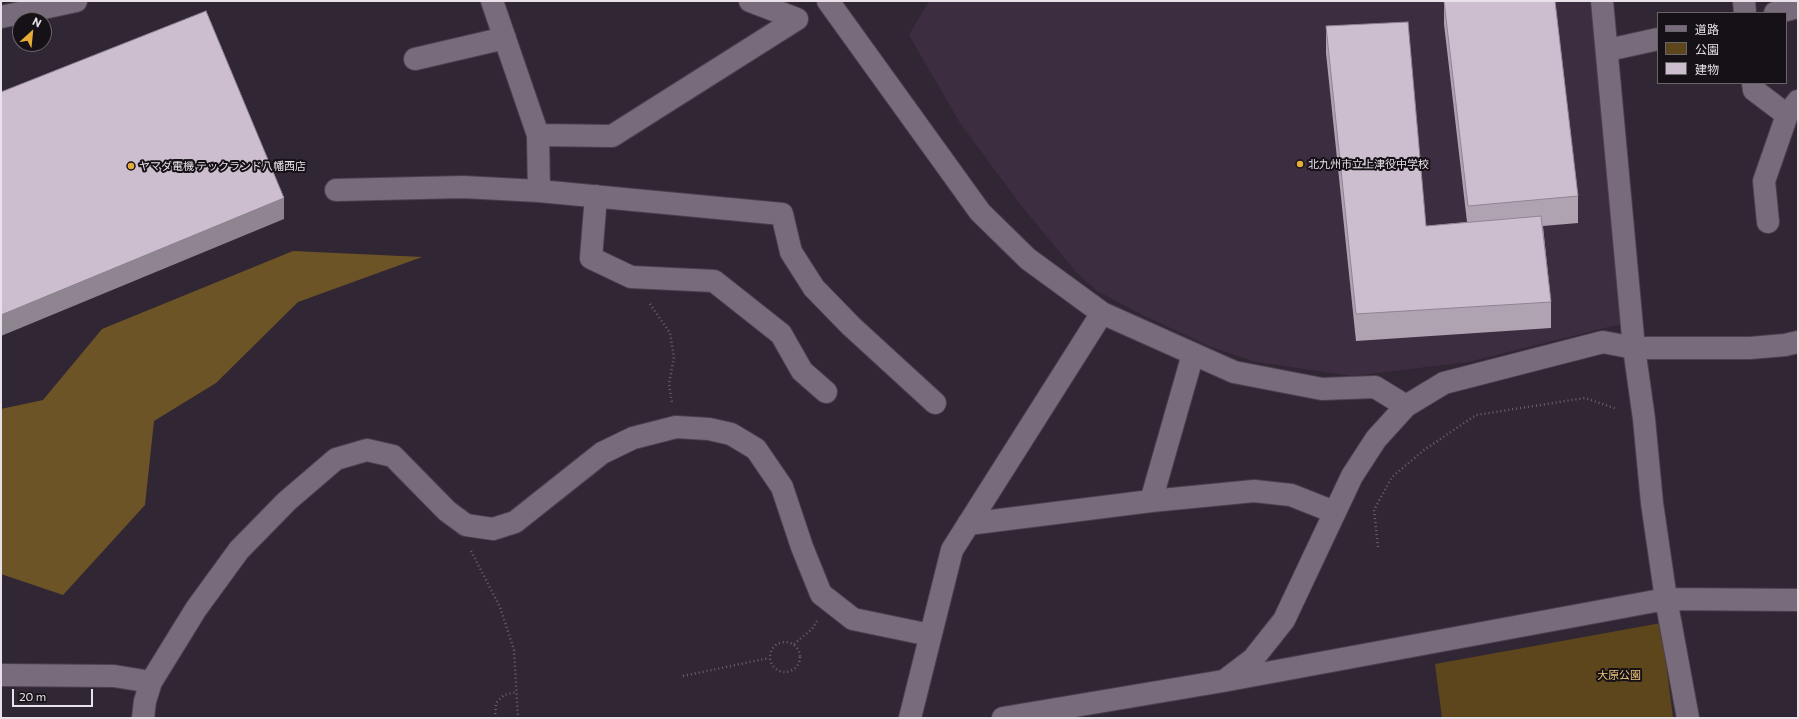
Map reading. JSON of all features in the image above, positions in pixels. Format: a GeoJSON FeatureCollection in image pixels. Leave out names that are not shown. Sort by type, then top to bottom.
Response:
{"type":"FeatureCollection","features":[{"type":"Feature","properties":{"kind":"street"},"geometry":{"type":"LineString","coordinates":[[1,17],[76,1]]}},
{"type":"Feature","properties":{"kind":"street"},"geometry":{"type":"LineString","coordinates":[[492,1],[538,135],[539,191]]}},
{"type":"Feature","properties":{"kind":"street"},"geometry":{"type":"LineString","coordinates":[[538,135],[612,136],[797,19],[750,1]]}},
{"type":"Feature","properties":{"kind":"street"},"geometry":{"type":"LineString","coordinates":[[1602,1],[1608,50],[1634,348],[1644,419],[1652,503],[1666,599],[1688,718]]}},
{"type":"Feature","properties":{"kind":"street"},"geometry":{"type":"LineString","coordinates":[[1744,1],[1745,12]]}},
{"type":"Feature","properties":{"kind":"street"},"geometry":{"type":"LineString","coordinates":[[830,4],[980,212],[1028,259],[1102,313],[1234,372],[1322,389],[1375,387],[1406,406]]}},
{"type":"Feature","properties":{"kind":"street"},"geometry":{"type":"LineString","coordinates":[[1779,12],[1798,7]]}},
{"type":"Feature","properties":{"kind":"street"},"geometry":{"type":"LineString","coordinates":[[415,59],[505,38]]}},
{"type":"Feature","properties":{"kind":"street"},"geometry":{"type":"LineString","coordinates":[[1608,50],[1657,39]]}},
{"type":"Feature","properties":{"kind":"street"},"geometry":{"type":"LineString","coordinates":[[1753,84],[1754,90],[1792,108],[1764,181],[1768,222]]}},
{"type":"Feature","properties":{"kind":"street"},"geometry":{"type":"LineString","coordinates":[[336,190],[463,187],[539,191],[782,214],[791,252],[814,288],[851,326],[935,403]]}},
{"type":"Feature","properties":{"kind":"street"},"geometry":{"type":"LineString","coordinates":[[596,196],[590,258],[631,277],[714,281],[781,334],[802,371],[826,392]]}},
{"type":"Feature","properties":{"kind":"street"},"geometry":{"type":"LineString","coordinates":[[910,718],[952,550],[1102,313]]}},
{"type":"Feature","properties":{"kind":"street"},"geometry":{"type":"LineString","coordinates":[[1223,681],[1253,659],[1284,620],[1352,476],[1376,439],[1406,406],[1444,383],[1603,342],[1634,348],[1750,348],[1785,345],[1798,342]]}},
{"type":"Feature","properties":{"kind":"street"},"geometry":{"type":"LineString","coordinates":[[1151,501],[1193,354]]}},
{"type":"Feature","properties":{"kind":"street"},"geometry":{"type":"LineString","coordinates":[[143,718],[145,701],[151,682],[196,609],[239,550],[287,501],[336,459],[367,450],[394,456],[447,511],[466,525],[493,529],[515,522],[602,454],[633,438],[676,427],[709,429],[731,434],[756,449],[782,487],[802,547],[821,594],[853,619],[930,635]]}},
{"type":"Feature","properties":{"kind":"street"},"geometry":{"type":"LineString","coordinates":[[968,524],[1151,501],[1254,491],[1291,496],[1334,512]]}},
{"type":"Feature","properties":{"kind":"street"},"geometry":{"type":"LineString","coordinates":[[1003,718],[1223,681],[1666,599],[1798,600]]}},
{"type":"Feature","properties":{"kind":"street"},"geometry":{"type":"LineString","coordinates":[[1,675],[114,676],[151,682]]}},
{"type":"Feature","properties":{"kind":"path"},"geometry":{"type":"LineString","coordinates":[[631,277],[670,333],[674,358],[669,384],[676,427]]}},
{"type":"Feature","properties":{"kind":"path"},"geometry":{"type":"LineString","coordinates":[[1378,547],[1374,510],[1392,477],[1424,450],[1476,415],[1585,398],[1644,419]]}},
{"type":"Feature","properties":{"kind":"path"},"geometry":{"type":"LineString","coordinates":[[466,525],[472,553],[500,607],[514,650],[518,718]]}},
{"type":"Feature","properties":{"kind":"path"},"geometry":{"type":"LineString","coordinates":[[794,644],[812,629],[831,601]]}},
{"type":"Feature","properties":{"kind":"path"},"geometry":{"type":"LineString","coordinates":[[789,642],[794,644],[797,648],[800,658],[799,663],[788,672],[778,670],[771,663],[770,658],[772,649],[779,643],[789,642]]}},
{"type":"Feature","properties":{"kind":"path"},"geometry":{"type":"LineString","coordinates":[[683,676],[770,658]]}},
{"type":"Feature","properties":{"kind":"path"},"geometry":{"type":"LineString","coordinates":[[495,718],[496,703],[504,694],[516,692]]}},
{"type":"Feature","properties":{"kind":"shaded area","name":"北九州市立上津役中学校"},"geometry":{"type":"Polygon","coordinates":[[[929,1],[1590,1],[1629,322],[1468,362],[1352,376],[1256,362],[1211,347],[1145,316],[1097,291],[1076,272],[1020,204],[960,123],[909,35],[929,1]]]}},
{"type":"Feature","properties":{"kind":"shaded area"},"geometry":{"type":"Polygon","coordinates":[[[293,251],[422,257],[298,302],[216,383],[154,421],[145,505],[63,595],[1,574],[1,409],[43,400],[102,329],[293,251]]]}},
{"type":"Feature","properties":{"kind":"green space","name":"大原公園"},"geometry":{"type":"Polygon","coordinates":[[[1661,623],[1673,718],[1442,718],[1435,664],[1661,623]]]}},
{"type":"Feature","properties":{"kind":"building"},"geometry":{"type":"Polygon","coordinates":[[[1444,1],[1555,1],[1578,196],[1468,206],[1444,1]]]}},
{"type":"Feature","properties":{"kind":"building","name":"ヤマダ電機 テックランド八幡西店"},"geometry":{"type":"Polygon","coordinates":[[[206,11],[284,198],[1,315],[1,92],[206,11]]]}},
{"type":"Feature","properties":{"kind":"building"},"geometry":{"type":"Polygon","coordinates":[[[1408,22],[1426,226],[1541,216],[1551,302],[1356,314],[1326,26],[1408,22]]]}},
{"type":"Feature","properties":{"kind":"place","name":"北九州市立上津役中学校"},"geometry":{"type":"Point","coordinates":[1300,164]}},
{"type":"Feature","properties":{"kind":"place","name":"ヤマダ電機 テックランド八幡西店"},"geometry":{"type":"Point","coordinates":[131,166]}}]}
